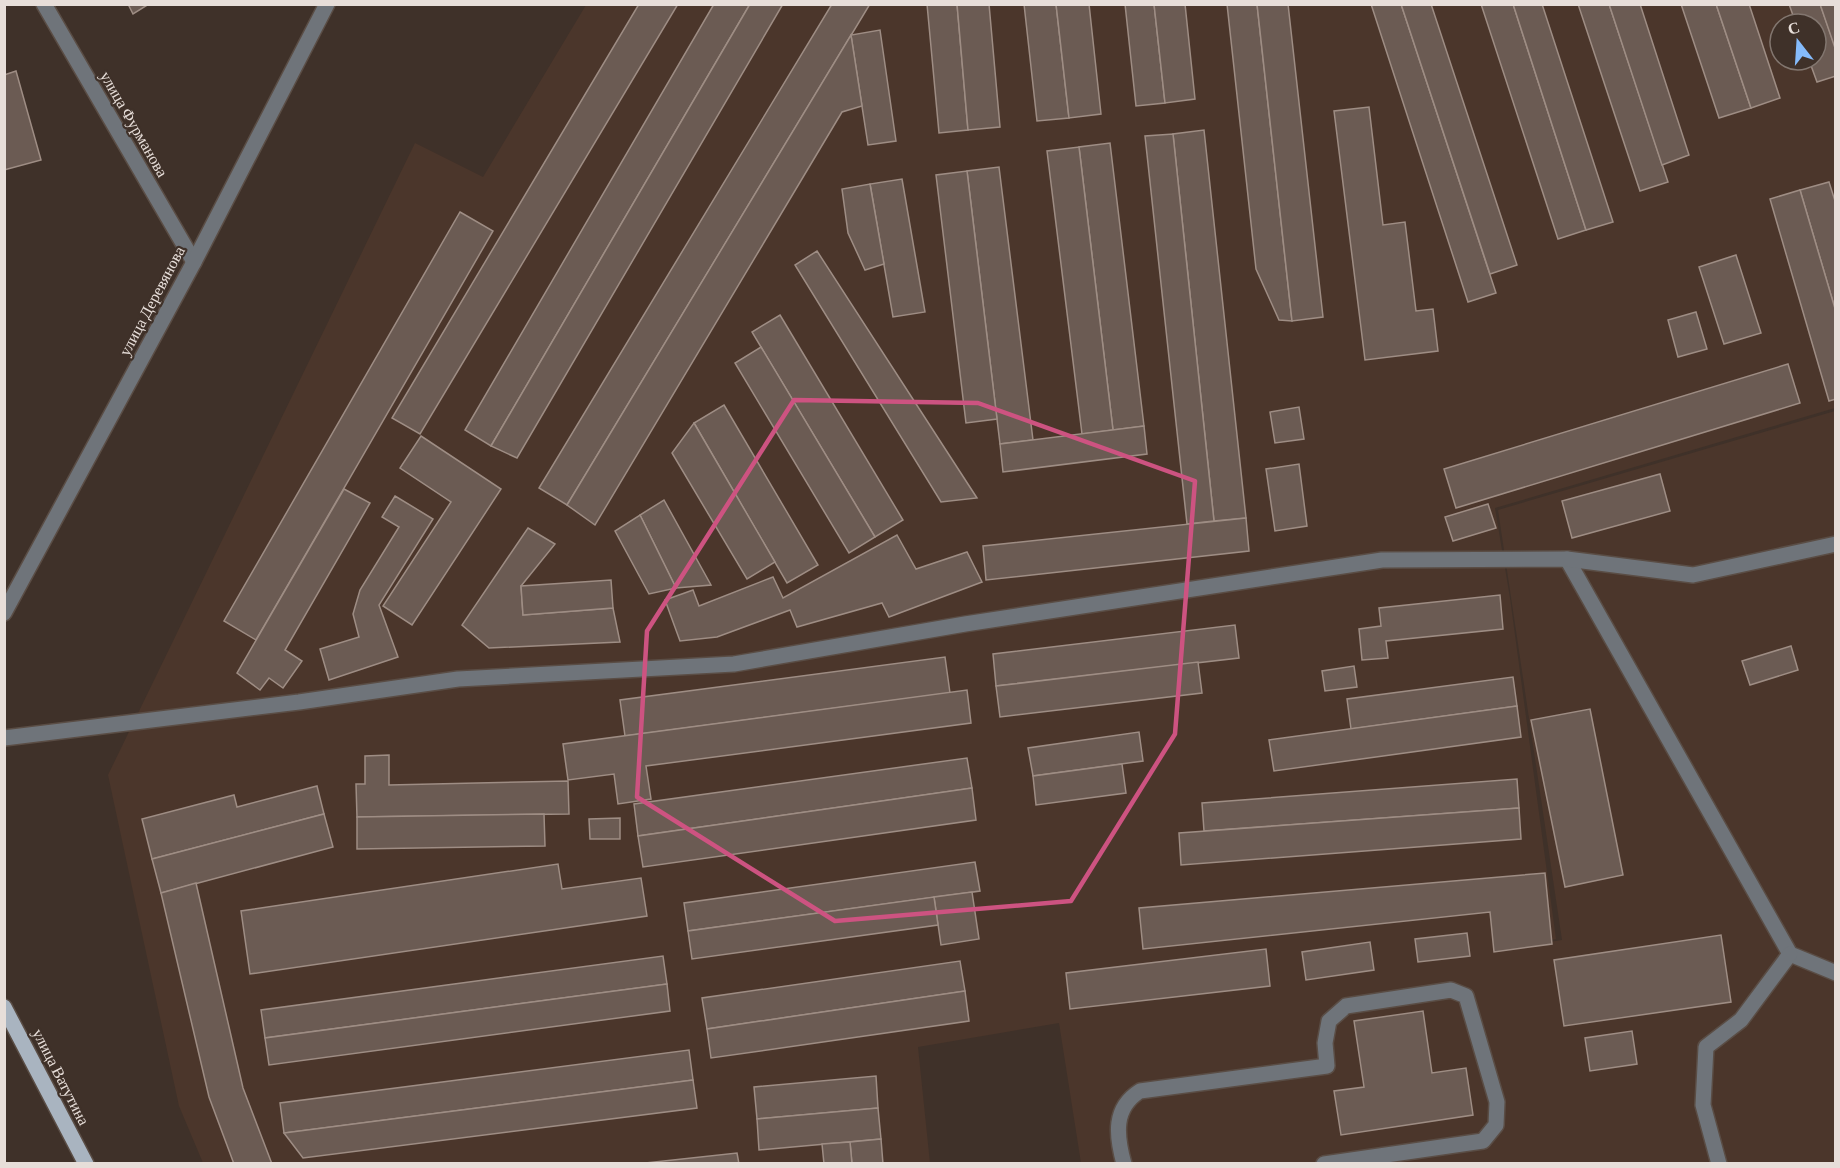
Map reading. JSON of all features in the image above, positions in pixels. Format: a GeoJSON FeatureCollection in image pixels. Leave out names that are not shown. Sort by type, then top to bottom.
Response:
{"type":"FeatureCollection","features":[{"type":"Feature","properties":{"kind":"main road","name":"улица Ватутина"},"geometry":{"type":"LineString","coordinates":[[4,1007],[86,1164]]}},
{"type":"Feature","properties":{"kind":"street","name":"улица Фурманова"},"geometry":{"type":"LineString","coordinates":[[44,4],[194,262]]}},
{"type":"Feature","properties":{"kind":"street","name":"улица Деревянова"},"geometry":{"type":"LineString","coordinates":[[4,613],[194,262],[327,4]]}},
{"type":"Feature","properties":{"kind":"street"},"geometry":{"type":"LineString","coordinates":[[4,738],[298,702],[458,679],[734,664],[965,624],[1382,560],[1567,559],[1693,575],[1836,544]]}},
{"type":"Feature","properties":{"kind":"street"},"geometry":{"type":"LineString","coordinates":[[1567,559],[1790,954],[1836,973]]}},
{"type":"Feature","properties":{"kind":"street"},"geometry":{"type":"LineString","coordinates":[[1719,1164],[1703,1105],[1706,1047],[1741,1020],[1790,954]]}},
{"type":"Feature","properties":{"kind":"street"},"geometry":{"type":"LineString","coordinates":[[1124,1164],[1118,1116],[1127,1099],[1140,1091],[1327,1066],[1325,1043],[1329,1021],[1346,1006],[1451,990],[1466,996],[1497,1102],[1496,1125],[1483,1141],[1324,1164]]}},
{"type":"Feature","properties":{"kind":"highlighted area"},"geometry":{"type":"Polygon","coordinates":[[[794,400],[978,403],[1195,481],[1175,734],[1071,901],[835,921],[637,797],[647,631],[794,400]]]}},
{"type":"Feature","properties":{"kind":"shaded area"},"geometry":{"type":"Polygon","coordinates":[[[586,5],[1835,5],[1835,408],[1495,508],[1510,598],[1556,939],[1499,950],[1562,940],[1498,510],[1835,411],[1835,1163],[1081,1163],[1059,1023],[918,1047],[930,1163],[203,1163],[179,1106],[108,775],[415,143],[483,177],[586,5]]]}},
{"type":"Feature","properties":{"kind":"building"},"geometry":{"type":"Polygon","coordinates":[[[128,4],[149,4],[133,14],[128,4]]]}},
{"type":"Feature","properties":{"kind":"building"},"geometry":{"type":"Polygon","coordinates":[[[639,4],[678,4],[420,434],[392,418],[639,4]]]}},
{"type":"Feature","properties":{"kind":"building"},"geometry":{"type":"Polygon","coordinates":[[[714,4],[750,4],[491,446],[465,430],[714,4]]]}},
{"type":"Feature","properties":{"kind":"building"},"geometry":{"type":"Polygon","coordinates":[[[750,4],[783,4],[517,458],[491,446],[750,4]]]}},
{"type":"Feature","properties":{"kind":"building"},"geometry":{"type":"Polygon","coordinates":[[[832,4],[870,4],[567,505],[539,488],[832,4]]]}},
{"type":"Feature","properties":{"kind":"building"},"geometry":{"type":"Polygon","coordinates":[[[927,4],[957,4],[968,130],[939,133],[927,4]]]}},
{"type":"Feature","properties":{"kind":"building"},"geometry":{"type":"Polygon","coordinates":[[[957,4],[989,4],[1000,127],[968,130],[957,4]]]}},
{"type":"Feature","properties":{"kind":"building"},"geometry":{"type":"Polygon","coordinates":[[[1024,4],[1056,4],[1069,118],[1037,121],[1024,4]]]}},
{"type":"Feature","properties":{"kind":"building"},"geometry":{"type":"Polygon","coordinates":[[[1056,4],[1089,4],[1101,114],[1069,118],[1056,4]]]}},
{"type":"Feature","properties":{"kind":"building"},"geometry":{"type":"Polygon","coordinates":[[[1125,4],[1154,4],[1165,103],[1136,106],[1125,4]]]}},
{"type":"Feature","properties":{"kind":"building"},"geometry":{"type":"Polygon","coordinates":[[[1154,4],[1185,4],[1195,99],[1165,103],[1154,4]]]}},
{"type":"Feature","properties":{"kind":"building"},"geometry":{"type":"Polygon","coordinates":[[[1227,4],[1257,4],[1292,321],[1279,320],[1256,269],[1227,4]]]}},
{"type":"Feature","properties":{"kind":"building"},"geometry":{"type":"Polygon","coordinates":[[[1257,4],[1288,4],[1323,317],[1292,321],[1257,4]]]}},
{"type":"Feature","properties":{"kind":"building"},"geometry":{"type":"Polygon","coordinates":[[[1371,4],[1401,4],[1496,293],[1468,302],[1371,4]]]}},
{"type":"Feature","properties":{"kind":"building"},"geometry":{"type":"Polygon","coordinates":[[[1401,4],[1431,4],[1517,265],[1490,274],[1401,4]]]}},
{"type":"Feature","properties":{"kind":"building"},"geometry":{"type":"Polygon","coordinates":[[[1481,4],[1513,4],[1586,230],[1558,239],[1481,4]]]}},
{"type":"Feature","properties":{"kind":"building"},"geometry":{"type":"Polygon","coordinates":[[[1513,4],[1542,4],[1613,222],[1586,230],[1513,4]]]}},
{"type":"Feature","properties":{"kind":"building"},"geometry":{"type":"Polygon","coordinates":[[[1578,4],[1609,4],[1668,182],[1640,191],[1578,4]]]}},
{"type":"Feature","properties":{"kind":"building"},"geometry":{"type":"Polygon","coordinates":[[[1609,4],[1640,4],[1689,155],[1662,165],[1609,4]]]}},
{"type":"Feature","properties":{"kind":"building"},"geometry":{"type":"Polygon","coordinates":[[[1681,4],[1716,4],[1751,108],[1719,118],[1681,4]]]}},
{"type":"Feature","properties":{"kind":"building"},"geometry":{"type":"Polygon","coordinates":[[[1716,4],[1749,4],[1768,62],[1768,72],[1771,72],[1780,98],[1751,108],[1716,4]]]}},
{"type":"Feature","properties":{"kind":"building"},"geometry":{"type":"Polygon","coordinates":[[[1789,4],[1820,4],[1823,12],[1792,12],[1789,4]]]}},
{"type":"Feature","properties":{"kind":"building"},"geometry":{"type":"Polygon","coordinates":[[[1820,4],[1836,4],[1836,48],[1828,27],[1828,12],[1823,12],[1820,4]]]}},
{"type":"Feature","properties":{"kind":"building"},"geometry":{"type":"Polygon","coordinates":[[[1828,26],[1836,49],[1836,76],[1817,82],[1813,72],[1828,72],[1828,26]]]}},
{"type":"Feature","properties":{"kind":"building"},"geometry":{"type":"Polygon","coordinates":[[[880,30],[896,141],[868,145],[851,35],[880,30]]]}},
{"type":"Feature","properties":{"kind":"building"},"geometry":{"type":"Polygon","coordinates":[[[851,35],[862,106],[842,112],[595,525],[567,505],[851,35]]]}},
{"type":"Feature","properties":{"kind":"building"},"geometry":{"type":"Polygon","coordinates":[[[16,71],[41,160],[4,170],[4,75],[16,71]]]}},
{"type":"Feature","properties":{"kind":"building"},"geometry":{"type":"Polygon","coordinates":[[[1369,107],[1383,225],[1405,222],[1416,311],[1433,309],[1438,351],[1365,360],[1334,111],[1369,107]]]}},
{"type":"Feature","properties":{"kind":"building"},"geometry":{"type":"Polygon","coordinates":[[[1204,130],[1246,518],[1214,521],[1173,134],[1204,130]]]}},
{"type":"Feature","properties":{"kind":"building"},"geometry":{"type":"Polygon","coordinates":[[[1173,134],[1214,521],[1187,524],[1145,136],[1173,134]]]}},
{"type":"Feature","properties":{"kind":"building"},"geometry":{"type":"Polygon","coordinates":[[[1110,143],[1144,426],[1113,430],[1079,147],[1110,143]]]}},
{"type":"Feature","properties":{"kind":"building"},"geometry":{"type":"Polygon","coordinates":[[[1079,147],[1113,430],[1082,434],[1047,151],[1079,147]]]}},
{"type":"Feature","properties":{"kind":"building"},"geometry":{"type":"Polygon","coordinates":[[[999,167],[1033,440],[1000,444],[967,171],[999,167]]]}},
{"type":"Feature","properties":{"kind":"building"},"geometry":{"type":"Polygon","coordinates":[[[967,171],[997,419],[966,423],[936,175],[967,171]]]}},
{"type":"Feature","properties":{"kind":"building"},"geometry":{"type":"Polygon","coordinates":[[[902,179],[925,312],[893,317],[870,184],[902,179]]]}},
{"type":"Feature","properties":{"kind":"building"},"geometry":{"type":"Polygon","coordinates":[[[1829,182],[1836,204],[1836,312],[1800,190],[1829,182]]]}},
{"type":"Feature","properties":{"kind":"building"},"geometry":{"type":"Polygon","coordinates":[[[870,184],[884,264],[865,270],[848,233],[842,189],[870,184]]]}},
{"type":"Feature","properties":{"kind":"building"},"geometry":{"type":"Polygon","coordinates":[[[1800,190],[1836,312],[1836,399],[1829,401],[1770,199],[1800,190]]]}},
{"type":"Feature","properties":{"kind":"building"},"geometry":{"type":"Polygon","coordinates":[[[460,212],[493,231],[256,640],[224,621],[460,212]]]}},
{"type":"Feature","properties":{"kind":"building"},"geometry":{"type":"Polygon","coordinates":[[[817,251],[977,498],[941,502],[795,265],[817,251]]]}},
{"type":"Feature","properties":{"kind":"building"},"geometry":{"type":"Polygon","coordinates":[[[1736,255],[1761,333],[1724,344],[1699,267],[1736,255]]]}},
{"type":"Feature","properties":{"kind":"building"},"geometry":{"type":"Polygon","coordinates":[[[1696,312],[1707,349],[1678,357],[1668,320],[1696,312]]]}},
{"type":"Feature","properties":{"kind":"building"},"geometry":{"type":"Polygon","coordinates":[[[780,315],[903,520],[875,537],[752,332],[780,315]]]}},
{"type":"Feature","properties":{"kind":"building"},"geometry":{"type":"Polygon","coordinates":[[[761,347],[875,537],[849,553],[735,363],[761,347]]]}},
{"type":"Feature","properties":{"kind":"building"},"geometry":{"type":"Polygon","coordinates":[[[1788,364],[1800,403],[1456,508],[1444,469],[1788,364]]]}},
{"type":"Feature","properties":{"kind":"building"},"geometry":{"type":"Polygon","coordinates":[[[724,405],[818,565],[787,583],[694,423],[724,405]]]}},
{"type":"Feature","properties":{"kind":"building"},"geometry":{"type":"Polygon","coordinates":[[[1299,407],[1304,439],[1275,443],[1270,412],[1299,407]]]}},
{"type":"Feature","properties":{"kind":"building"},"geometry":{"type":"Polygon","coordinates":[[[694,423],[775,562],[747,579],[672,453],[694,423]]]}},
{"type":"Feature","properties":{"kind":"building"},"geometry":{"type":"Polygon","coordinates":[[[1144,426],[1147,454],[1003,472],[1000,444],[1144,426]]]}},
{"type":"Feature","properties":{"kind":"building"},"geometry":{"type":"Polygon","coordinates":[[[421,436],[501,489],[412,625],[383,606],[451,502],[400,468],[421,436]]]}},
{"type":"Feature","properties":{"kind":"building"},"geometry":{"type":"Polygon","coordinates":[[[1299,464],[1307,526],[1275,531],[1266,469],[1299,464]]]}},
{"type":"Feature","properties":{"kind":"building"},"geometry":{"type":"Polygon","coordinates":[[[1660,474],[1670,511],[1572,538],[1562,501],[1660,474]]]}},
{"type":"Feature","properties":{"kind":"building"},"geometry":{"type":"Polygon","coordinates":[[[344,489],[370,503],[285,650],[302,661],[283,688],[269,678],[260,690],[237,673],[344,489]]]}},
{"type":"Feature","properties":{"kind":"building"},"geometry":{"type":"Polygon","coordinates":[[[395,496],[433,519],[379,605],[398,657],[329,680],[320,649],[359,637],[353,614],[360,590],[399,527],[382,517],[395,496]]]}},
{"type":"Feature","properties":{"kind":"building"},"geometry":{"type":"Polygon","coordinates":[[[664,500],[711,585],[676,588],[640,515],[664,500]]]}},
{"type":"Feature","properties":{"kind":"building"},"geometry":{"type":"Polygon","coordinates":[[[1488,504],[1496,528],[1453,541],[1445,517],[1488,504]]]}},
{"type":"Feature","properties":{"kind":"building"},"geometry":{"type":"Polygon","coordinates":[[[640,515],[676,588],[649,594],[615,531],[640,515]]]}},
{"type":"Feature","properties":{"kind":"building"},"geometry":{"type":"Polygon","coordinates":[[[1246,518],[1249,551],[986,580],[983,546],[1246,518]]]}},
{"type":"Feature","properties":{"kind":"building"},"geometry":{"type":"Polygon","coordinates":[[[528,528],[555,544],[521,586],[523,615],[613,608],[620,642],[489,648],[462,625],[528,528]]]}},
{"type":"Feature","properties":{"kind":"building"},"geometry":{"type":"Polygon","coordinates":[[[897,535],[916,569],[967,552],[982,582],[889,617],[882,603],[797,627],[790,610],[717,637],[680,641],[665,600],[693,590],[699,606],[773,577],[783,598],[897,535]]]}},
{"type":"Feature","properties":{"kind":"building"},"geometry":{"type":"Polygon","coordinates":[[[611,580],[613,608],[523,615],[521,586],[611,580]]]}},
{"type":"Feature","properties":{"kind":"building"},"geometry":{"type":"Polygon","coordinates":[[[1500,595],[1503,629],[1386,641],[1388,658],[1362,660],[1359,629],[1381,626],[1379,608],[1500,595]]]}},
{"type":"Feature","properties":{"kind":"building"},"geometry":{"type":"Polygon","coordinates":[[[1235,625],[1239,658],[996,686],[993,654],[1235,625]]]}},
{"type":"Feature","properties":{"kind":"building"},"geometry":{"type":"Polygon","coordinates":[[[1791,646],[1798,670],[1750,685],[1742,661],[1791,646]]]}},
{"type":"Feature","properties":{"kind":"building"},"geometry":{"type":"Polygon","coordinates":[[[945,657],[950,693],[625,736],[620,700],[945,657]]]}},
{"type":"Feature","properties":{"kind":"building"},"geometry":{"type":"Polygon","coordinates":[[[1198,662],[1202,693],[1000,717],[996,686],[1198,662]]]}},
{"type":"Feature","properties":{"kind":"building"},"geometry":{"type":"Polygon","coordinates":[[[1354,666],[1357,687],[1325,691],[1322,671],[1354,666]]]}},
{"type":"Feature","properties":{"kind":"building"},"geometry":{"type":"Polygon","coordinates":[[[1513,677],[1517,706],[1351,729],[1347,699],[1513,677]]]}},
{"type":"Feature","properties":{"kind":"building"},"geometry":{"type":"Polygon","coordinates":[[[967,690],[971,723],[646,766],[651,799],[618,804],[614,774],[568,780],[563,744],[967,690]]]}},
{"type":"Feature","properties":{"kind":"building"},"geometry":{"type":"Polygon","coordinates":[[[1517,706],[1521,737],[1274,771],[1269,740],[1517,706]]]}},
{"type":"Feature","properties":{"kind":"building"},"geometry":{"type":"Polygon","coordinates":[[[1590,709],[1623,875],[1565,887],[1531,720],[1590,709]]]}},
{"type":"Feature","properties":{"kind":"building"},"geometry":{"type":"Polygon","coordinates":[[[1139,732],[1143,761],[1033,776],[1028,748],[1139,732]]]}},
{"type":"Feature","properties":{"kind":"building"},"geometry":{"type":"Polygon","coordinates":[[[389,755],[389,785],[568,781],[569,814],[357,817],[356,784],[365,784],[365,756],[389,755]]]}},
{"type":"Feature","properties":{"kind":"building"},"geometry":{"type":"Polygon","coordinates":[[[967,758],[972,788],[638,836],[634,804],[967,758]]]}},
{"type":"Feature","properties":{"kind":"building"},"geometry":{"type":"Polygon","coordinates":[[[1122,764],[1126,793],[1036,805],[1033,776],[1122,764]]]}},
{"type":"Feature","properties":{"kind":"building"},"geometry":{"type":"Polygon","coordinates":[[[1517,779],[1519,808],[1204,831],[1202,803],[1517,779]]]}},
{"type":"Feature","properties":{"kind":"building"},"geometry":{"type":"Polygon","coordinates":[[[317,786],[324,814],[152,859],[142,819],[234,795],[237,807],[317,786]]]}},
{"type":"Feature","properties":{"kind":"building"},"geometry":{"type":"Polygon","coordinates":[[[972,788],[976,820],[643,867],[638,836],[972,788]]]}},
{"type":"Feature","properties":{"kind":"building"},"geometry":{"type":"Polygon","coordinates":[[[1519,808],[1521,839],[1181,865],[1179,833],[1519,808]]]}},
{"type":"Feature","properties":{"kind":"building"},"geometry":{"type":"Polygon","coordinates":[[[324,814],[333,847],[161,893],[152,859],[324,814]]]}},
{"type":"Feature","properties":{"kind":"building"},"geometry":{"type":"Polygon","coordinates":[[[544,814],[545,846],[357,849],[357,817],[544,814]]]}},
{"type":"Feature","properties":{"kind":"building"},"geometry":{"type":"Polygon","coordinates":[[[620,818],[620,839],[590,839],[589,819],[620,818]]]}},
{"type":"Feature","properties":{"kind":"building"},"geometry":{"type":"Polygon","coordinates":[[[975,862],[980,891],[688,931],[684,903],[975,862]]]}},
{"type":"Feature","properties":{"kind":"building"},"geometry":{"type":"Polygon","coordinates":[[[558,864],[562,889],[641,878],[647,916],[250,974],[241,911],[558,864]]]}},
{"type":"Feature","properties":{"kind":"building"},"geometry":{"type":"Polygon","coordinates":[[[1545,873],[1552,944],[1494,952],[1490,912],[1143,949],[1139,908],[1545,873]]]}},
{"type":"Feature","properties":{"kind":"building"},"geometry":{"type":"Polygon","coordinates":[[[196,883],[243,1088],[272,1164],[234,1164],[209,1097],[161,893],[196,883]]]}},
{"type":"Feature","properties":{"kind":"building"},"geometry":{"type":"Polygon","coordinates":[[[972,892],[979,939],[941,945],[934,897],[972,892]]]}},
{"type":"Feature","properties":{"kind":"building"},"geometry":{"type":"Polygon","coordinates":[[[934,897],[938,925],[692,959],[688,931],[934,897]]]}},
{"type":"Feature","properties":{"kind":"building"},"geometry":{"type":"Polygon","coordinates":[[[1467,933],[1470,956],[1418,962],[1415,939],[1467,933]]]}},
{"type":"Feature","properties":{"kind":"building"},"geometry":{"type":"Polygon","coordinates":[[[1721,935],[1731,1002],[1564,1026],[1554,960],[1721,935]]]}},
{"type":"Feature","properties":{"kind":"building"},"geometry":{"type":"Polygon","coordinates":[[[1370,942],[1374,970],[1306,980],[1302,952],[1370,942]]]}},
{"type":"Feature","properties":{"kind":"building"},"geometry":{"type":"Polygon","coordinates":[[[1266,949],[1270,986],[1070,1009],[1066,973],[1266,949]]]}},
{"type":"Feature","properties":{"kind":"building"},"geometry":{"type":"Polygon","coordinates":[[[663,956],[667,984],[265,1038],[261,1010],[663,956]]]}},
{"type":"Feature","properties":{"kind":"building"},"geometry":{"type":"Polygon","coordinates":[[[960,961],[965,991],[707,1029],[702,998],[960,961]]]}},
{"type":"Feature","properties":{"kind":"building"},"geometry":{"type":"Polygon","coordinates":[[[667,984],[670,1011],[269,1065],[265,1038],[667,984]]]}},
{"type":"Feature","properties":{"kind":"building"},"geometry":{"type":"Polygon","coordinates":[[[965,991],[969,1021],[711,1058],[707,1029],[965,991]]]}},
{"type":"Feature","properties":{"kind":"building"},"geometry":{"type":"Polygon","coordinates":[[[1423,1011],[1432,1073],[1466,1068],[1473,1115],[1341,1135],[1334,1091],[1364,1087],[1354,1021],[1423,1011]]]}},
{"type":"Feature","properties":{"kind":"building"},"geometry":{"type":"Polygon","coordinates":[[[1632,1031],[1637,1064],[1590,1071],[1585,1038],[1632,1031]]]}},
{"type":"Feature","properties":{"kind":"building"},"geometry":{"type":"Polygon","coordinates":[[[689,1050],[693,1080],[284,1133],[280,1103],[689,1050]]]}},
{"type":"Feature","properties":{"kind":"building"},"geometry":{"type":"Polygon","coordinates":[[[876,1076],[878,1108],[757,1119],[754,1087],[876,1076]]]}},
{"type":"Feature","properties":{"kind":"building"},"geometry":{"type":"Polygon","coordinates":[[[693,1080],[697,1108],[303,1158],[284,1133],[693,1080]]]}},
{"type":"Feature","properties":{"kind":"building"},"geometry":{"type":"Polygon","coordinates":[[[878,1108],[881,1139],[759,1150],[757,1119],[878,1108]]]}},
{"type":"Feature","properties":{"kind":"building"},"geometry":{"type":"Polygon","coordinates":[[[881,1139],[883,1164],[852,1164],[850,1142],[881,1139]]]}},
{"type":"Feature","properties":{"kind":"building"},"geometry":{"type":"Polygon","coordinates":[[[850,1142],[852,1164],[824,1164],[822,1144],[850,1142]]]}},
{"type":"Feature","properties":{"kind":"building"},"geometry":{"type":"Polygon","coordinates":[[[737,1153],[739,1164],[636,1164],[737,1153]]]}}]}
